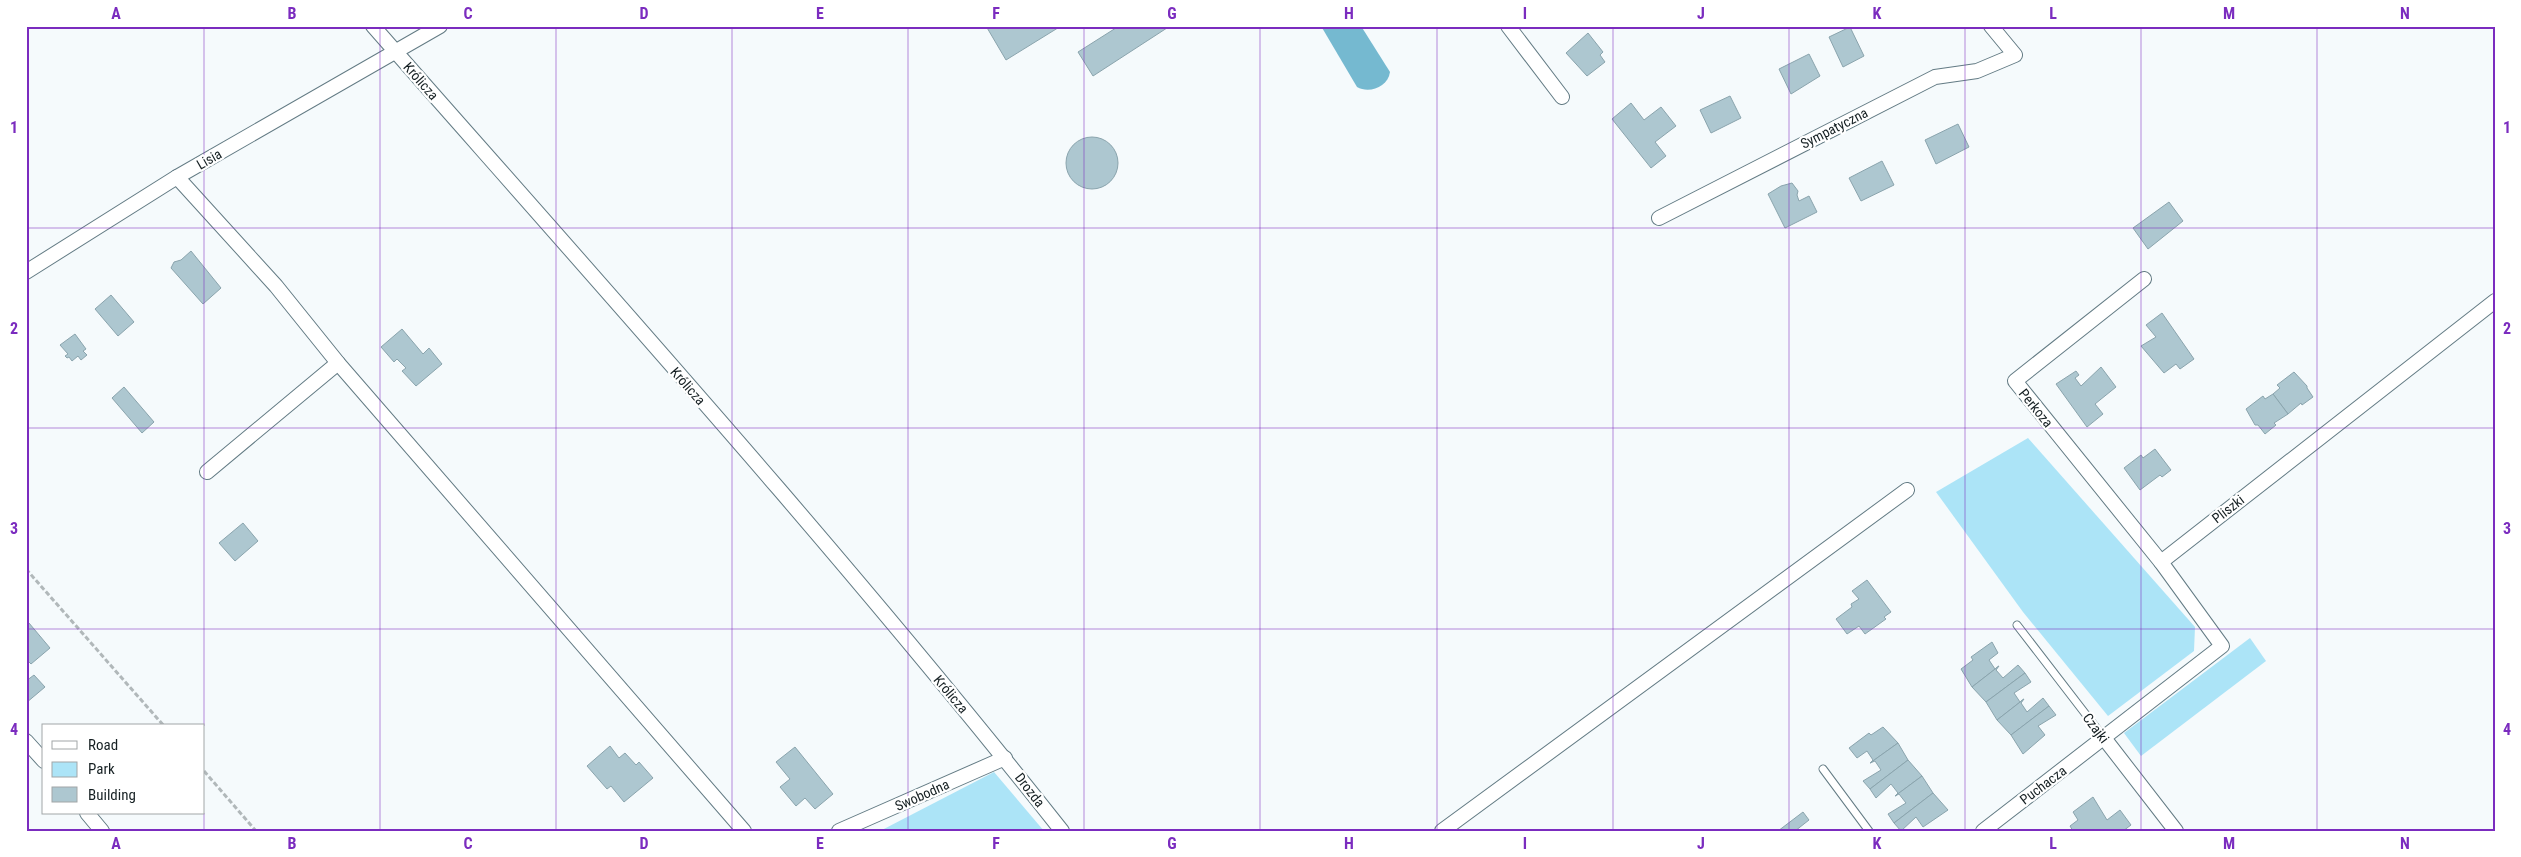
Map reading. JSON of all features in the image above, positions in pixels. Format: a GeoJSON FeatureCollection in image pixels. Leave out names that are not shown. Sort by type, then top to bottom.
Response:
{"type":"FeatureCollection","features":[{"type":"Feature","properties":{"kind":"street","name":"Królicza"},"geometry":{"type":"LineString","coordinates":[[373,26],[776,487],[1001,754]]}},
{"type":"Feature","properties":{"kind":"street","name":"Lisia"},"geometry":{"type":"LineString","coordinates":[[26,272],[177,177],[440,26]]}},
{"type":"Feature","properties":{"kind":"street"},"geometry":{"type":"LineString","coordinates":[[1508,26],[1562,97]]}},
{"type":"Feature","properties":{"kind":"street","name":"Sympatyczna"},"geometry":{"type":"LineString","coordinates":[[1659,218],[1934,77],[1977,71],[2015,55],[1991,26]]}},
{"type":"Feature","properties":{"kind":"street"},"geometry":{"type":"LineString","coordinates":[[177,177],[276,286],[338,363],[744,831]]}},
{"type":"Feature","properties":{"kind":"street","name":"Perkoza"},"geometry":{"type":"LineString","coordinates":[[2144,279],[2015,381],[2161,562]]}},
{"type":"Feature","properties":{"kind":"street","name":"Pliszki"},"geometry":{"type":"LineString","coordinates":[[2161,562],[2495,300]]}},
{"type":"Feature","properties":{"kind":"street"},"geometry":{"type":"LineString","coordinates":[[208,472],[338,363]]}},
{"type":"Feature","properties":{"kind":"street"},"geometry":{"type":"LineString","coordinates":[[1442,831],[1908,490]]}},
{"type":"Feature","properties":{"kind":"street"},"geometry":{"type":"LineString","coordinates":[[2104,738],[2222,646],[2161,562]]}},
{"type":"Feature","properties":{"kind":"street","name":"Puchacza"},"geometry":{"type":"LineString","coordinates":[[1983,831],[2104,738]]}},
{"type":"Feature","properties":{"kind":"street","name":"Czajki"},"geometry":{"type":"LineString","coordinates":[[2104,738],[2176,831]]}},
{"type":"Feature","properties":{"kind":"street"},"geometry":{"type":"LineString","coordinates":[[26,741],[42,760]]}},
{"type":"Feature","properties":{"kind":"street","name":"Swobodna"},"geometry":{"type":"LineString","coordinates":[[839,831],[1001,754]]}},
{"type":"Feature","properties":{"kind":"street","name":"Drozda"},"geometry":{"type":"LineString","coordinates":[[1001,754],[1062,831]]}},
{"type":"Feature","properties":{"kind":"street"},"geometry":{"type":"LineString","coordinates":[[89,814],[102,831]]}},
{"type":"Feature","properties":{"kind":"lane","name":"Czajki"},"geometry":{"type":"LineString","coordinates":[[2017,625],[2104,738]]}},
{"type":"Feature","properties":{"kind":"lane"},"geometry":{"type":"LineString","coordinates":[[1823,769],[1869,831]]}},
{"type":"Feature","properties":{"kind":"path"},"geometry":{"type":"LineString","coordinates":[[26,569],[162,724]]}},
{"type":"Feature","properties":{"kind":"path"},"geometry":{"type":"LineString","coordinates":[[205,773],[256,831]]}},
{"type":"Feature","properties":{"kind":"green space"},"geometry":{"type":"Polygon","coordinates":[[[2028,438],[2195,627],[2194,651],[2108,716],[2023,612],[1936,492],[2028,438]]]}},
{"type":"Feature","properties":{"kind":"green space"},"geometry":{"type":"Polygon","coordinates":[[[2250,638],[2266,661],[2141,756],[2124,733],[2250,638]]]}},
{"type":"Feature","properties":{"kind":"green space"},"geometry":{"type":"Polygon","coordinates":[[[994,772],[1044,831],[880,831],[994,772]]]}},
{"type":"Feature","properties":{"kind":"shaded area"},"geometry":{"type":"Polygon","coordinates":[[[1321,26],[1361,26],[1390,72],[1386,82],[1377,88],[1367,90],[1357,87],[1321,26]]]}},
{"type":"Feature","properties":{"kind":"building"},"geometry":{"type":"Polygon","coordinates":[[[986,26],[1061,26],[1006,60],[986,26]]]}},
{"type":"Feature","properties":{"kind":"building"},"geometry":{"type":"Polygon","coordinates":[[[1119,26],[1170,26],[1093,76],[1078,52],[1119,26]]]}},
{"type":"Feature","properties":{"kind":"building"},"geometry":{"type":"Polygon","coordinates":[[[1850,27],[1864,56],[1843,67],[1829,37],[1850,27]]]}},
{"type":"Feature","properties":{"kind":"building"},"geometry":{"type":"Polygon","coordinates":[[[1588,33],[1603,52],[1600,55],[1605,62],[1587,76],[1566,53],[1588,33]]]}},
{"type":"Feature","properties":{"kind":"building"},"geometry":{"type":"Polygon","coordinates":[[[1809,54],[1820,76],[1791,94],[1779,69],[1809,54]]]}},
{"type":"Feature","properties":{"kind":"building"},"geometry":{"type":"Polygon","coordinates":[[[1730,96],[1741,118],[1711,133],[1700,110],[1730,96]]]}},
{"type":"Feature","properties":{"kind":"building"},"geometry":{"type":"Polygon","coordinates":[[[1631,103],[1644,120],[1661,107],[1676,126],[1655,142],[1666,156],[1651,168],[1612,119],[1631,103]]]}},
{"type":"Feature","properties":{"kind":"building"},"geometry":{"type":"Polygon","coordinates":[[[1958,124],[1969,147],[1936,164],[1925,140],[1958,124]]]}},
{"type":"Feature","properties":{"kind":"building"},"geometry":{"type":"Polygon","coordinates":[[[1092,137],[1106,141],[1114,149],[1118,163],[1114,177],[1106,185],[1092,189],[1078,185],[1070,177],[1066,163],[1070,149],[1078,141],[1092,137]]]}},
{"type":"Feature","properties":{"kind":"building"},"geometry":{"type":"Polygon","coordinates":[[[1882,161],[1894,185],[1861,201],[1849,178],[1882,161]]]}},
{"type":"Feature","properties":{"kind":"building"},"geometry":{"type":"Polygon","coordinates":[[[1792,183],[1798,191],[1799,201],[1809,196],[1817,212],[1785,228],[1768,194],[1781,186],[1792,183]]]}},
{"type":"Feature","properties":{"kind":"building"},"geometry":{"type":"Polygon","coordinates":[[[2169,202],[2183,221],[2148,249],[2133,228],[2169,202]]]}},
{"type":"Feature","properties":{"kind":"building"},"geometry":{"type":"Polygon","coordinates":[[[191,251],[221,288],[203,304],[171,268],[174,262],[181,260],[191,251]]]}},
{"type":"Feature","properties":{"kind":"building"},"geometry":{"type":"Polygon","coordinates":[[[111,295],[134,322],[118,336],[95,309],[111,295]]]}},
{"type":"Feature","properties":{"kind":"building"},"geometry":{"type":"Polygon","coordinates":[[[2162,313],[2194,359],[2180,369],[2176,364],[2164,373],[2141,346],[2156,337],[2146,325],[2162,313]]]}},
{"type":"Feature","properties":{"kind":"building"},"geometry":{"type":"Polygon","coordinates":[[[402,329],[423,354],[429,348],[442,364],[416,386],[402,371],[406,368],[397,359],[394,362],[381,347],[402,329]]]}},
{"type":"Feature","properties":{"kind":"building"},"geometry":{"type":"Polygon","coordinates":[[[75,334],[86,349],[83,351],[87,355],[81,360],[78,356],[72,361],[69,357],[65,356],[68,354],[60,345],[75,334]]]}},
{"type":"Feature","properties":{"kind":"building"},"geometry":{"type":"Polygon","coordinates":[[[2101,367],[2116,387],[2095,404],[2103,414],[2087,427],[2056,384],[2076,371],[2079,375],[2075,378],[2081,386],[2101,367]]]}},
{"type":"Feature","properties":{"kind":"building"},"geometry":{"type":"Polygon","coordinates":[[[2294,372],[2307,386],[2313,397],[2302,405],[2301,403],[2288,414],[2273,394],[2280,388],[2277,385],[2294,372]]]}},
{"type":"Feature","properties":{"kind":"building"},"geometry":{"type":"Polygon","coordinates":[[[124,387],[154,422],[142,433],[112,398],[124,387]]]}},
{"type":"Feature","properties":{"kind":"building"},"geometry":{"type":"Polygon","coordinates":[[[2273,394],[2288,414],[2274,423],[2276,425],[2265,434],[2258,425],[2255,425],[2246,409],[2263,396],[2265,399],[2273,394]]]}},
{"type":"Feature","properties":{"kind":"building"},"geometry":{"type":"Polygon","coordinates":[[[2155,449],[2171,470],[2162,477],[2160,475],[2140,490],[2124,468],[2141,455],[2143,458],[2155,449]]]}},
{"type":"Feature","properties":{"kind":"building"},"geometry":{"type":"Polygon","coordinates":[[[243,523],[258,541],[235,561],[219,543],[243,523]]]}},
{"type":"Feature","properties":{"kind":"building"},"geometry":{"type":"Polygon","coordinates":[[[1867,580],[1891,612],[1884,617],[1886,619],[1865,634],[1859,626],[1847,634],[1836,619],[1859,599],[1852,591],[1867,580]]]}},
{"type":"Feature","properties":{"kind":"building"},"geometry":{"type":"Polygon","coordinates":[[[29,623],[50,648],[31,664],[26,659],[26,626],[29,623]]]}},
{"type":"Feature","properties":{"kind":"building"},"geometry":{"type":"Polygon","coordinates":[[[1992,642],[1998,653],[1989,660],[1995,669],[1999,666],[1972,687],[1961,669],[1973,660],[1971,657],[1992,642]]]}},
{"type":"Feature","properties":{"kind":"building"},"geometry":{"type":"Polygon","coordinates":[[[2018,665],[2025,673],[1986,702],[1972,687],[1999,666],[1996,670],[2003,678],[2018,665]]]}},
{"type":"Feature","properties":{"kind":"building"},"geometry":{"type":"Polygon","coordinates":[[[2025,673],[2031,682],[2014,693],[2020,702],[2024,699],[1997,720],[1986,702],[2025,673]]]}},
{"type":"Feature","properties":{"kind":"building"},"geometry":{"type":"Polygon","coordinates":[[[34,675],[45,687],[26,703],[26,681],[34,675]]]}},
{"type":"Feature","properties":{"kind":"building"},"geometry":{"type":"Polygon","coordinates":[[[2043,698],[2049,706],[2011,735],[1997,720],[2024,699],[2021,703],[2027,712],[2043,698]]]}},
{"type":"Feature","properties":{"kind":"building"},"geometry":{"type":"Polygon","coordinates":[[[2049,706],[2056,715],[2038,726],[2045,735],[2023,754],[2011,735],[2049,706]]]}},
{"type":"Feature","properties":{"kind":"building"},"geometry":{"type":"Polygon","coordinates":[[[1883,727],[1898,743],[1870,763],[1873,760],[1867,751],[1857,758],[1849,748],[1869,733],[1871,735],[1883,727]]]}},
{"type":"Feature","properties":{"kind":"building"},"geometry":{"type":"Polygon","coordinates":[[[1898,743],[1908,760],[1870,789],[1863,781],[1881,770],[1875,761],[1870,763],[1898,743]]]}},
{"type":"Feature","properties":{"kind":"building"},"geometry":{"type":"Polygon","coordinates":[[[610,746],[619,758],[625,753],[636,765],[639,762],[653,778],[624,802],[611,786],[607,789],[587,766],[610,746]]]}},
{"type":"Feature","properties":{"kind":"building"},"geometry":{"type":"Polygon","coordinates":[[[795,747],[833,794],[815,809],[805,798],[796,806],[780,787],[790,779],[776,762],[795,747]]]}},
{"type":"Feature","properties":{"kind":"building"},"geometry":{"type":"Polygon","coordinates":[[[1908,760],[1922,776],[1895,796],[1898,793],[1891,784],[1876,798],[1870,789],[1908,760]]]}},
{"type":"Feature","properties":{"kind":"building"},"geometry":{"type":"Polygon","coordinates":[[[1922,776],[1933,793],[1894,823],[1888,814],[1906,803],[1899,794],[1895,796],[1922,776]]]}},
{"type":"Feature","properties":{"kind":"building"},"geometry":{"type":"Polygon","coordinates":[[[1933,793],[1948,810],[1923,827],[1916,817],[1901,831],[1894,823],[1933,793]]]}},
{"type":"Feature","properties":{"kind":"building"},"geometry":{"type":"Polygon","coordinates":[[[2093,797],[2107,820],[2120,810],[2131,825],[2123,831],[2073,831],[2070,826],[2078,820],[2073,812],[2093,797]]]}},
{"type":"Feature","properties":{"kind":"building"},"geometry":{"type":"Polygon","coordinates":[[[1803,812],[1809,820],[1795,831],[1778,831],[1803,812]]]}}]}
